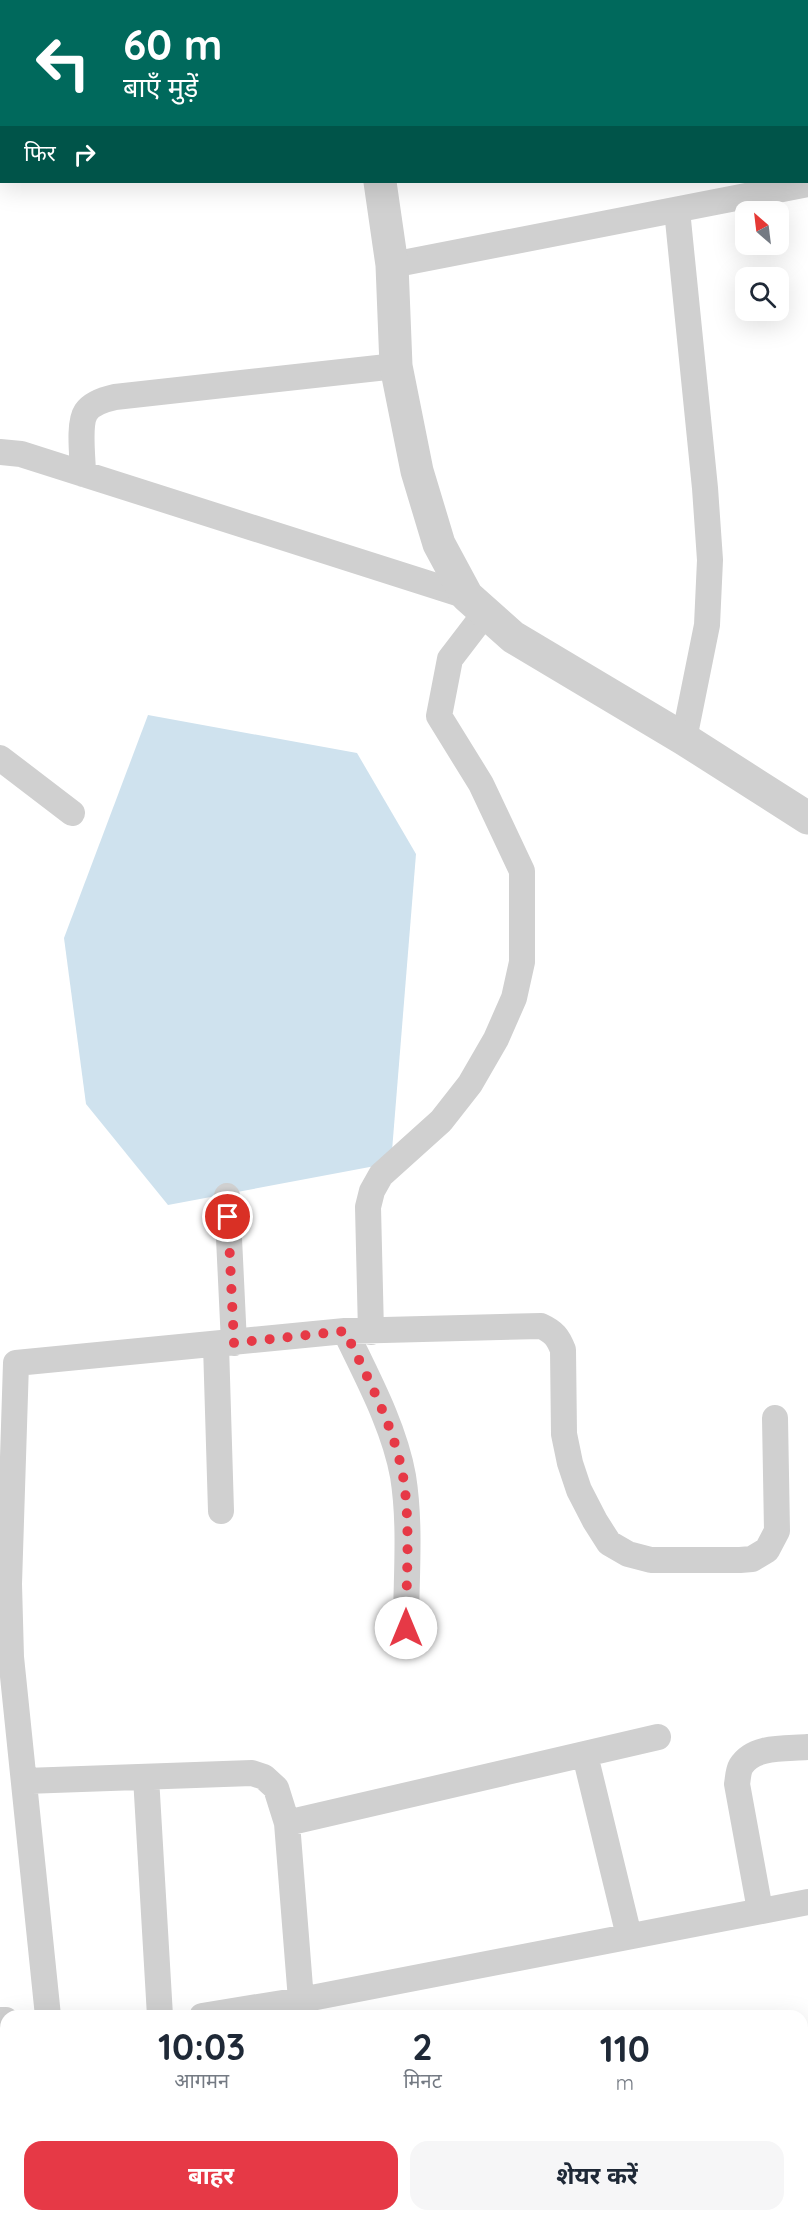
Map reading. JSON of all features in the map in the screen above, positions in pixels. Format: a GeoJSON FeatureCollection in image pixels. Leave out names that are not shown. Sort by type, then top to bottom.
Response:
{"type":"FeatureCollection","features":[{"type":"Feature","properties":{"kind":"street"},"geometry":{"type":"LineString","coordinates":[[380,183],[392,265],[396,366],[417,471],[439,544],[476,604],[513,637],[684,739],[808,818]]}},
{"type":"Feature","properties":{"kind":"street"},"geometry":{"type":"LineString","coordinates":[[392,265],[808,184]]}},
{"type":"Feature","properties":{"kind":"street"},"geometry":{"type":"LineString","coordinates":[[677,210],[710,560],[707,625],[684,739]]}},
{"type":"Feature","properties":{"kind":"street"},"geometry":{"type":"LineString","coordinates":[[83,474],[82,423],[86,412],[104,400],[396,366]]}},
{"type":"Feature","properties":{"kind":"street"},"geometry":{"type":"LineString","coordinates":[[0,452],[21,454],[476,604]]}},
{"type":"Feature","properties":{"kind":"street"},"geometry":{"type":"LineString","coordinates":[[371,1332],[368,1207],[372,1191],[381,1175],[441,1120],[470,1084],[496,1039],[514,998],[522,962],[522,871],[482,784],[439,716],[450,659],[476,604]]}},
{"type":"Feature","properties":{"kind":"street"},"geometry":{"type":"LineString","coordinates":[[0,758],[72,813]]}},
{"type":"Feature","properties":{"kind":"street"},"geometry":{"type":"LineString","coordinates":[[221,1511],[227,1196]]}},
{"type":"Feature","properties":{"kind":"street"},"geometry":{"type":"LineString","coordinates":[[47,2010],[25,1780],[9,1716],[11,1657],[8,1363],[345,1331],[541,1326],[552,1331],[559,1338],[563,1350],[564,1434],[579,1490],[609,1543],[628,1554],[651,1560],[740,1560],[752,1558],[767,1550],[777,1531],[775,1418]]}},
{"type":"Feature","properties":{"kind":"street"},"geometry":{"type":"LineString","coordinates":[[345,1331],[381,1409],[403,1474],[406,1502],[406,1628]]}},
{"type":"Feature","properties":{"kind":"street"},"geometry":{"type":"LineString","coordinates":[[287,1822],[658,1737]]}},
{"type":"Feature","properties":{"kind":"street"},"geometry":{"type":"LineString","coordinates":[[760,1910],[737,1784],[739,1767],[748,1757],[761,1751],[808,1747]]}},
{"type":"Feature","properties":{"kind":"street"},"geometry":{"type":"LineString","coordinates":[[585,1755],[628,1936]]}},
{"type":"Feature","properties":{"kind":"street"},"geometry":{"type":"LineString","coordinates":[[25,1780],[252,1773],[264,1777],[276,1788],[287,1822],[301,2000]]}},
{"type":"Feature","properties":{"kind":"street"},"geometry":{"type":"LineString","coordinates":[[146,1777],[160,2010]]}},
{"type":"Feature","properties":{"kind":"street"},"geometry":{"type":"LineString","coordinates":[[239,2010],[808,1902]]}},
{"type":"Feature","properties":{"kind":"water"},"geometry":{"type":"Polygon","coordinates":[[[148,715],[357,753],[416,854],[391,1163],[168,1205],[86,1104],[64,938],[148,715]]]}},
{"type":"Feature","properties":{"kind":"route"},"geometry":{"type":"LineString","coordinates":[[228,1217],[234,1343],[345,1331],[377,1399],[403,1474],[406,1502],[406,1628]]}}]}
